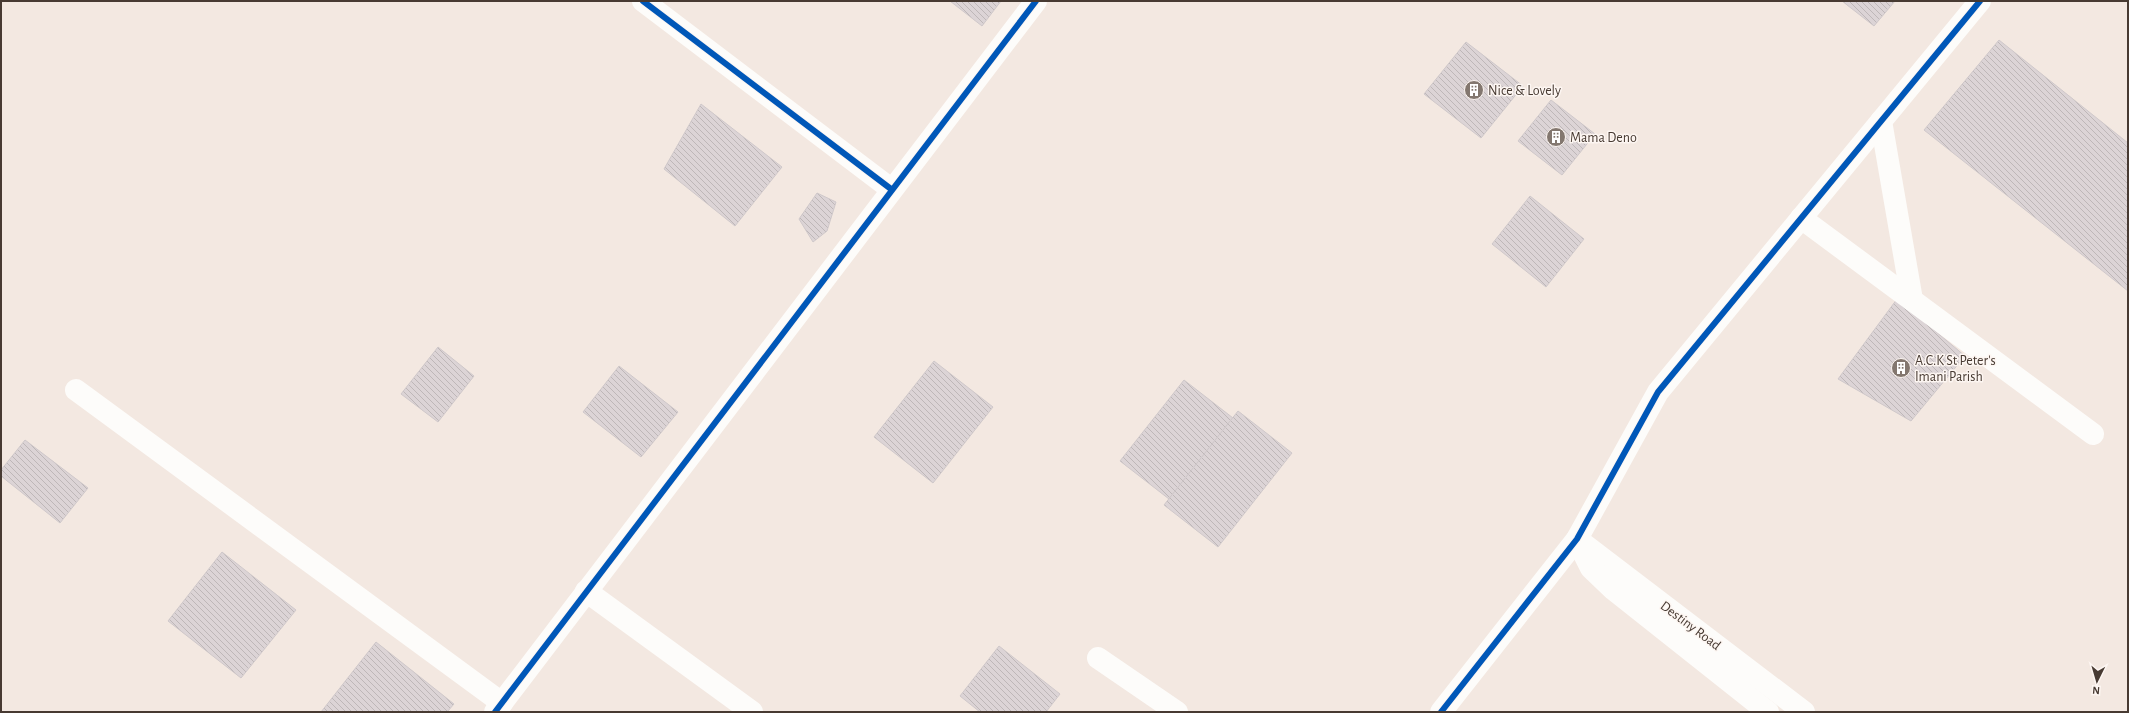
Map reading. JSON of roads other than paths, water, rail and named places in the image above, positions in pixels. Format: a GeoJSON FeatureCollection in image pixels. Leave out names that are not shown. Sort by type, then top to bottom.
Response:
{"type":"FeatureCollection","features":[{"type":"Feature","properties":{"kind":"street"},"geometry":{"type":"LineString","coordinates":[[643,1],[891,189]]}},
{"type":"Feature","properties":{"kind":"street"},"geometry":{"type":"LineString","coordinates":[[76,390],[498,707],[891,189],[1036,1]]}},
{"type":"Feature","properties":{"kind":"street"},"geometry":{"type":"LineString","coordinates":[[1441,712],[1577,539],[1658,392],[1980,1]]}},
{"type":"Feature","properties":{"kind":"street"},"geometry":{"type":"LineString","coordinates":[[1881,121],[1912,300]]}},
{"type":"Feature","properties":{"kind":"street"},"geometry":{"type":"LineString","coordinates":[[1801,218],[2093,434]]}},
{"type":"Feature","properties":{"kind":"street"},"geometry":{"type":"LineString","coordinates":[[1577,539],[1591,568],[1614,590],[1768,712]]}},
{"type":"Feature","properties":{"kind":"street","name":"Destiny Road"},"geometry":{"type":"LineString","coordinates":[[1577,539],[1804,712]]}},
{"type":"Feature","properties":{"kind":"street"},"geometry":{"type":"LineString","coordinates":[[586,591],[752,712]]}},
{"type":"Feature","properties":{"kind":"street"},"geometry":{"type":"LineString","coordinates":[[1098,658],[1177,712]]}},
{"type":"Feature","properties":{"kind":"place","name":"Nice & Lovely"},"geometry":{"type":"Point","coordinates":[1474,90]}},
{"type":"Feature","properties":{"kind":"place","name":"Mama Deno"},"geometry":{"type":"Point","coordinates":[1556,137]}},
{"type":"Feature","properties":{"kind":"place","name":"A.C.K St Peter's Imani Parish"},"geometry":{"type":"Point","coordinates":[1901,368]}}]}
